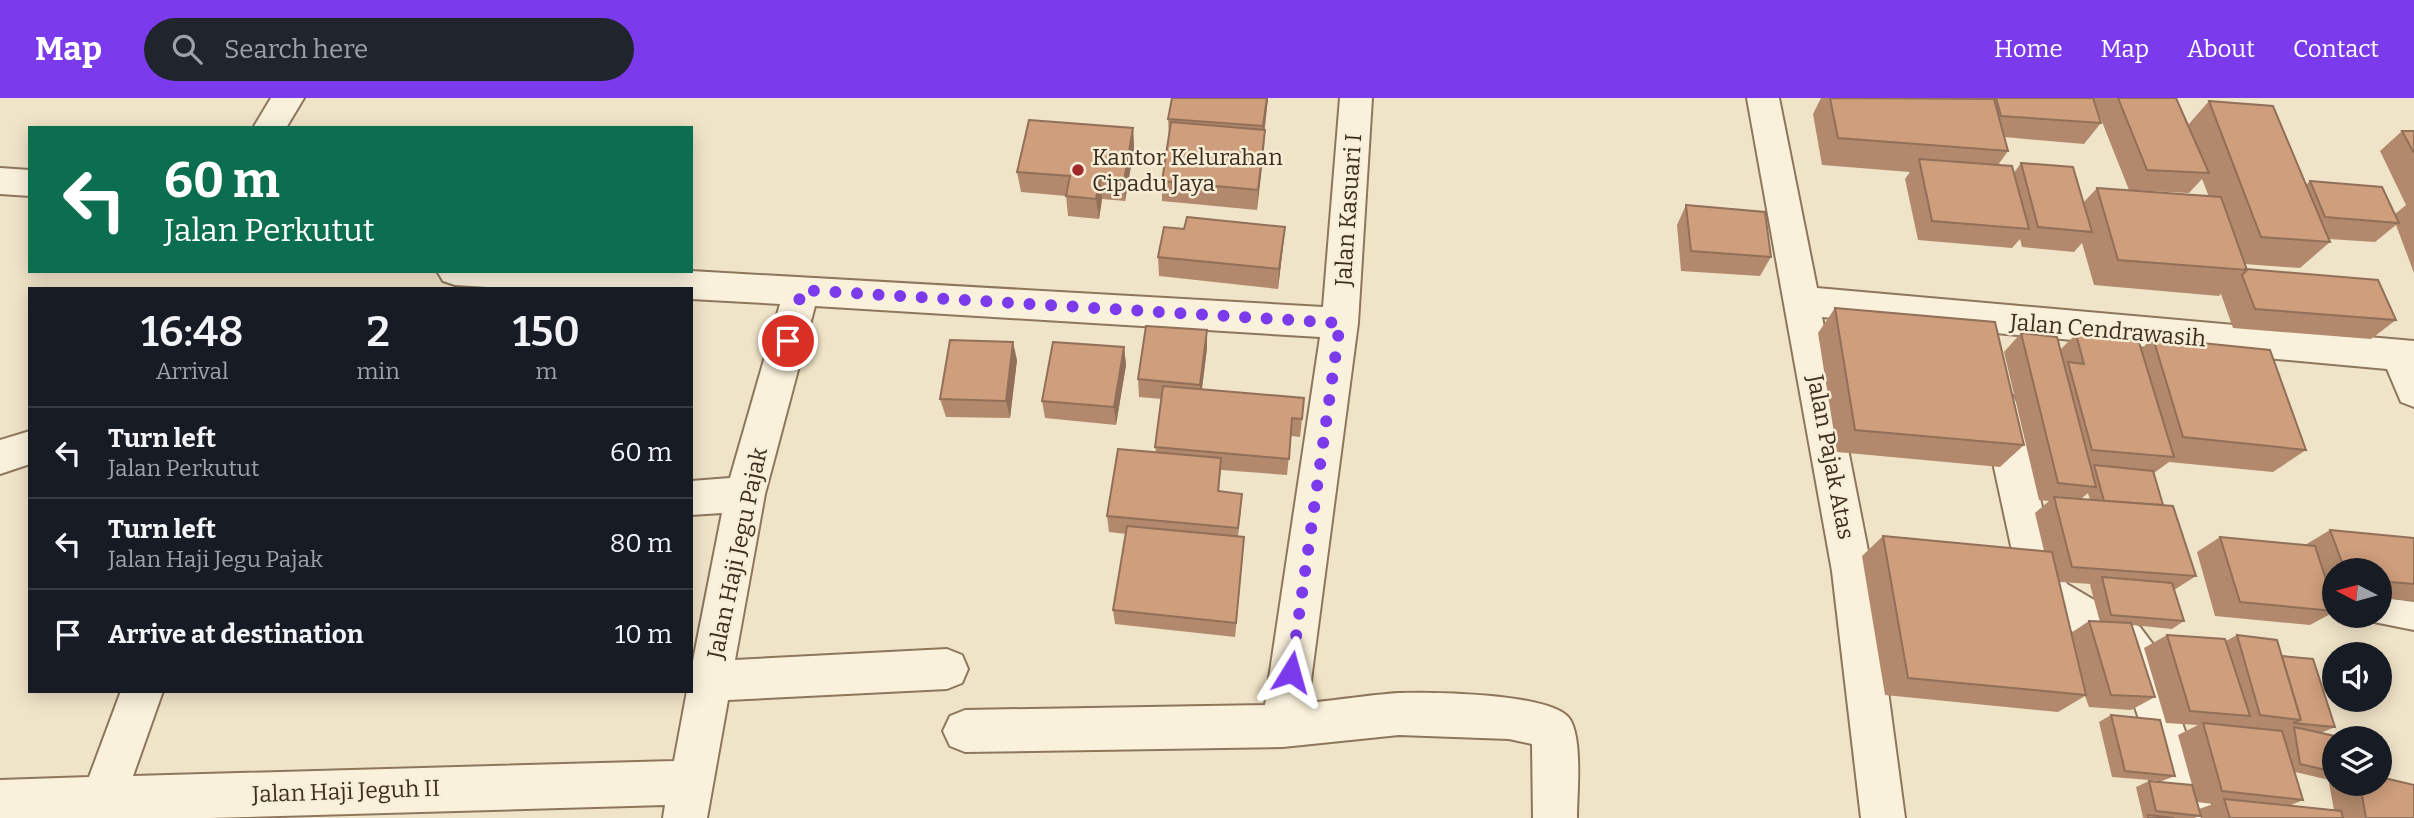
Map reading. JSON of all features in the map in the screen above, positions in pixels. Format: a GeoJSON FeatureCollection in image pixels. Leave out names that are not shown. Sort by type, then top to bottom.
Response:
{"type":"FeatureCollection","features":[{"type":"Feature","properties":{"kind":"street"},"geometry":{"type":"LineString","coordinates":[[269,126],[288,98]]}},
{"type":"Feature","properties":{"kind":"street","name":"Jalan Kasuari I"},"geometry":{"type":"LineString","coordinates":[[1283,726],[1340,323],[1356,98]]}},
{"type":"Feature","properties":{"kind":"street","name":"Jalan Pajak Atas"},"geometry":{"type":"LineString","coordinates":[[1763,98],[1852,571],[1883,818]]}},
{"type":"Feature","properties":{"kind":"street"},"geometry":{"type":"LineString","coordinates":[[0,181],[28,183]]}},
{"type":"Feature","properties":{"kind":"street"},"geometry":{"type":"LineString","coordinates":[[440,287],[454,273]]}},
{"type":"Feature","properties":{"kind":"street"},"geometry":{"type":"LineString","coordinates":[[474,273],[1340,323]]}},
{"type":"Feature","properties":{"kind":"street","name":"Jalan Haji Jegu Pajak"},"geometry":{"type":"LineString","coordinates":[[689,800],[745,494],[802,290]]}},
{"type":"Feature","properties":{"kind":"street","name":"Jalan Cendrawasih"},"geometry":{"type":"LineString","coordinates":[[1802,302],[2408,356]]}},
{"type":"Feature","properties":{"kind":"street"},"geometry":{"type":"LineString","coordinates":[[1981,319],[2031,546],[2052,597],[2125,641],[2140,662],[2194,818]]}},
{"type":"Feature","properties":{"kind":"street"},"geometry":{"type":"LineString","coordinates":[[2408,356],[2414,391]]}},
{"type":"Feature","properties":{"kind":"street"},"geometry":{"type":"LineString","coordinates":[[0,457],[28,447]]}},
{"type":"Feature","properties":{"kind":"street"},"geometry":{"type":"LineString","coordinates":[[693,498],[745,494]]}},
{"type":"Feature","properties":{"kind":"street"},"geometry":{"type":"LineString","coordinates":[[711,681],[947,669]]}},
{"type":"Feature","properties":{"kind":"street"},"geometry":{"type":"LineString","coordinates":[[103,799],[141,693]]}},
{"type":"Feature","properties":{"kind":"street"},"geometry":{"type":"LineString","coordinates":[[965,732],[1283,726],[1399,714],[1509,718],[1546,726],[1553,734],[1555,818]]}},
{"type":"Feature","properties":{"kind":"street","name":"Jalan Haji Jeguh II"},"geometry":{"type":"LineString","coordinates":[[0,802],[103,799],[689,800]]}},
{"type":"Feature","properties":{"kind":"building"},"geometry":{"type":"Polygon","coordinates":[[[1172,98],[1267,98],[1263,126],[1168,119],[1172,98]]]}},
{"type":"Feature","properties":{"kind":"building"},"geometry":{"type":"Polygon","coordinates":[[[1830,98],[1994,99],[2008,151],[1838,138],[1830,98]]]}},
{"type":"Feature","properties":{"kind":"building"},"geometry":{"type":"Polygon","coordinates":[[[1996,98],[2093,98],[2101,123],[2001,116],[1996,98]]]}},
{"type":"Feature","properties":{"kind":"building"},"geometry":{"type":"Polygon","coordinates":[[[2118,98],[2176,98],[2209,173],[2147,170],[2118,98]]]}},
{"type":"Feature","properties":{"kind":"building"},"geometry":{"type":"Polygon","coordinates":[[[2209,101],[2273,106],[2330,242],[2261,237],[2209,101]]]}},
{"type":"Feature","properties":{"kind":"building","name":"Kantor Kelurahan Cipadu Jaya"},"geometry":{"type":"Polygon","coordinates":[[[1029,120],[1133,128],[1124,181],[1100,179],[1096,199],[1066,196],[1070,176],[1017,172],[1029,120]]]}},
{"type":"Feature","properties":{"kind":"building"},"geometry":{"type":"Polygon","coordinates":[[[1171,122],[1265,130],[1258,190],[1162,181],[1171,122]]]}},
{"type":"Feature","properties":{"kind":"building"},"geometry":{"type":"Polygon","coordinates":[[[2402,131],[2414,131],[2414,153],[2402,131]]]}},
{"type":"Feature","properties":{"kind":"building"},"geometry":{"type":"Polygon","coordinates":[[[1919,159],[2012,166],[2029,229],[1932,221],[1919,159]]]}},
{"type":"Feature","properties":{"kind":"building"},"geometry":{"type":"Polygon","coordinates":[[[2021,163],[2073,167],[2092,232],[2038,227],[2021,163]]]}},
{"type":"Feature","properties":{"kind":"building"},"geometry":{"type":"Polygon","coordinates":[[[2310,181],[2382,187],[2399,223],[2325,217],[2310,181]]]}},
{"type":"Feature","properties":{"kind":"building"},"geometry":{"type":"Polygon","coordinates":[[[2097,188],[2221,197],[2247,270],[2118,260],[2097,188]]]}},
{"type":"Feature","properties":{"kind":"building"},"geometry":{"type":"Polygon","coordinates":[[[1686,205],[1765,212],[1771,257],[1691,251],[1686,205]]]}},
{"type":"Feature","properties":{"kind":"building"},"geometry":{"type":"Polygon","coordinates":[[[1187,217],[1285,227],[1279,269],[1158,257],[1164,227],[1184,229],[1187,217]]]}},
{"type":"Feature","properties":{"kind":"building"},"geometry":{"type":"Polygon","coordinates":[[[2246,269],[2378,280],[2396,320],[2255,309],[2242,275],[2246,269]]]}},
{"type":"Feature","properties":{"kind":"building"},"geometry":{"type":"Polygon","coordinates":[[[1835,308],[1995,322],[2024,445],[1855,430],[1835,308]]]}},
{"type":"Feature","properties":{"kind":"building"},"geometry":{"type":"Polygon","coordinates":[[[1146,326],[1207,330],[1200,385],[1138,379],[1146,326]]]}},
{"type":"Feature","properties":{"kind":"building"},"geometry":{"type":"Polygon","coordinates":[[[2021,333],[2057,337],[2096,487],[2058,483],[2021,333]]]}},
{"type":"Feature","properties":{"kind":"building"},"geometry":{"type":"Polygon","coordinates":[[[2076,334],[2138,339],[2174,457],[2092,450],[2068,362],[2084,364],[2076,334]]]}},
{"type":"Feature","properties":{"kind":"building"},"geometry":{"type":"Polygon","coordinates":[[[2153,338],[2270,350],[2306,450],[2183,437],[2153,338]]]}},
{"type":"Feature","properties":{"kind":"building"},"geometry":{"type":"Polygon","coordinates":[[[950,340],[1013,342],[1006,401],[940,399],[950,340]]]}},
{"type":"Feature","properties":{"kind":"building"},"geometry":{"type":"Polygon","coordinates":[[[1053,342],[1124,347],[1114,407],[1042,401],[1053,342]]]}},
{"type":"Feature","properties":{"kind":"building"},"geometry":{"type":"Polygon","coordinates":[[[1163,386],[1304,398],[1302,419],[1292,418],[1289,459],[1155,447],[1163,386]]]}},
{"type":"Feature","properties":{"kind":"building"},"geometry":{"type":"Polygon","coordinates":[[[1118,449],[1221,458],[1218,491],[1242,494],[1238,528],[1107,516],[1118,449]]]}},
{"type":"Feature","properties":{"kind":"building"},"geometry":{"type":"Polygon","coordinates":[[[2094,465],[2153,471],[2163,505],[2104,501],[2094,465]]]}},
{"type":"Feature","properties":{"kind":"building"},"geometry":{"type":"Polygon","coordinates":[[[2054,497],[2173,506],[2196,576],[2072,567],[2054,497]]]}},
{"type":"Feature","properties":{"kind":"building"},"geometry":{"type":"Polygon","coordinates":[[[1127,526],[1244,537],[1236,623],[1113,610],[1127,526]]]}},
{"type":"Feature","properties":{"kind":"building"},"geometry":{"type":"Polygon","coordinates":[[[2330,530],[2414,538],[2414,584],[2392,582],[2392,558],[2340,558],[2330,530]]]}},
{"type":"Feature","properties":{"kind":"building"},"geometry":{"type":"Polygon","coordinates":[[[1883,536],[2052,552],[2086,695],[1908,678],[1883,536]]]}},
{"type":"Feature","properties":{"kind":"building"},"geometry":{"type":"Polygon","coordinates":[[[2220,537],[2315,546],[2322,567],[2322,610],[2240,602],[2220,537]]]}},
{"type":"Feature","properties":{"kind":"building"},"geometry":{"type":"Polygon","coordinates":[[[2102,577],[2172,583],[2184,621],[2111,615],[2102,577]]]}},
{"type":"Feature","properties":{"kind":"building"},"geometry":{"type":"Polygon","coordinates":[[[2089,621],[2131,623],[2155,697],[2111,695],[2089,621]]]}},
{"type":"Feature","properties":{"kind":"building"},"geometry":{"type":"Polygon","coordinates":[[[2167,635],[2225,639],[2250,716],[2190,711],[2167,635]]]}},
{"type":"Feature","properties":{"kind":"building"},"geometry":{"type":"Polygon","coordinates":[[[2237,635],[2277,640],[2301,720],[2260,715],[2237,635]]]}},
{"type":"Feature","properties":{"kind":"building"},"geometry":{"type":"Polygon","coordinates":[[[2282,656],[2313,659],[2322,687],[2322,712],[2330,712],[2335,726],[2293,723],[2301,720],[2282,656]]]}},
{"type":"Feature","properties":{"kind":"building"},"geometry":{"type":"Polygon","coordinates":[[[2111,715],[2160,720],[2175,776],[2125,771],[2111,715]]]}},
{"type":"Feature","properties":{"kind":"building"},"geometry":{"type":"Polygon","coordinates":[[[2203,723],[2282,731],[2303,800],[2222,791],[2203,723]]]}},
{"type":"Feature","properties":{"kind":"building"},"geometry":{"type":"Polygon","coordinates":[[[2294,727],[2322,733],[2322,769],[2300,764],[2294,727]]]}},
{"type":"Feature","properties":{"kind":"building"},"geometry":{"type":"Polygon","coordinates":[[[2392,780],[2414,785],[2414,818],[2366,818],[2362,796],[2392,796],[2392,780]]]}},
{"type":"Feature","properties":{"kind":"building"},"geometry":{"type":"Polygon","coordinates":[[[2149,781],[2192,785],[2201,816],[2156,811],[2149,781]]]}},
{"type":"Feature","properties":{"kind":"building"},"geometry":{"type":"Polygon","coordinates":[[[2224,799],[2341,811],[2343,818],[2230,818],[2224,799]]]}},
{"type":"Feature","properties":{"kind":"building"},"geometry":{"type":"Polygon","coordinates":[[[2148,815],[2174,818],[2148,818],[2148,815]]]}},
{"type":"Feature","properties":{"kind":"place","name":"Kantor Kelurahan Cipadu Jaya"},"geometry":{"type":"Point","coordinates":[1078,170]}},
{"type":"Feature","properties":{"kind":"route"},"geometry":{"type":"LineString","coordinates":[[788,341],[802,290],[1340,323],[1291,672]]}}]}
